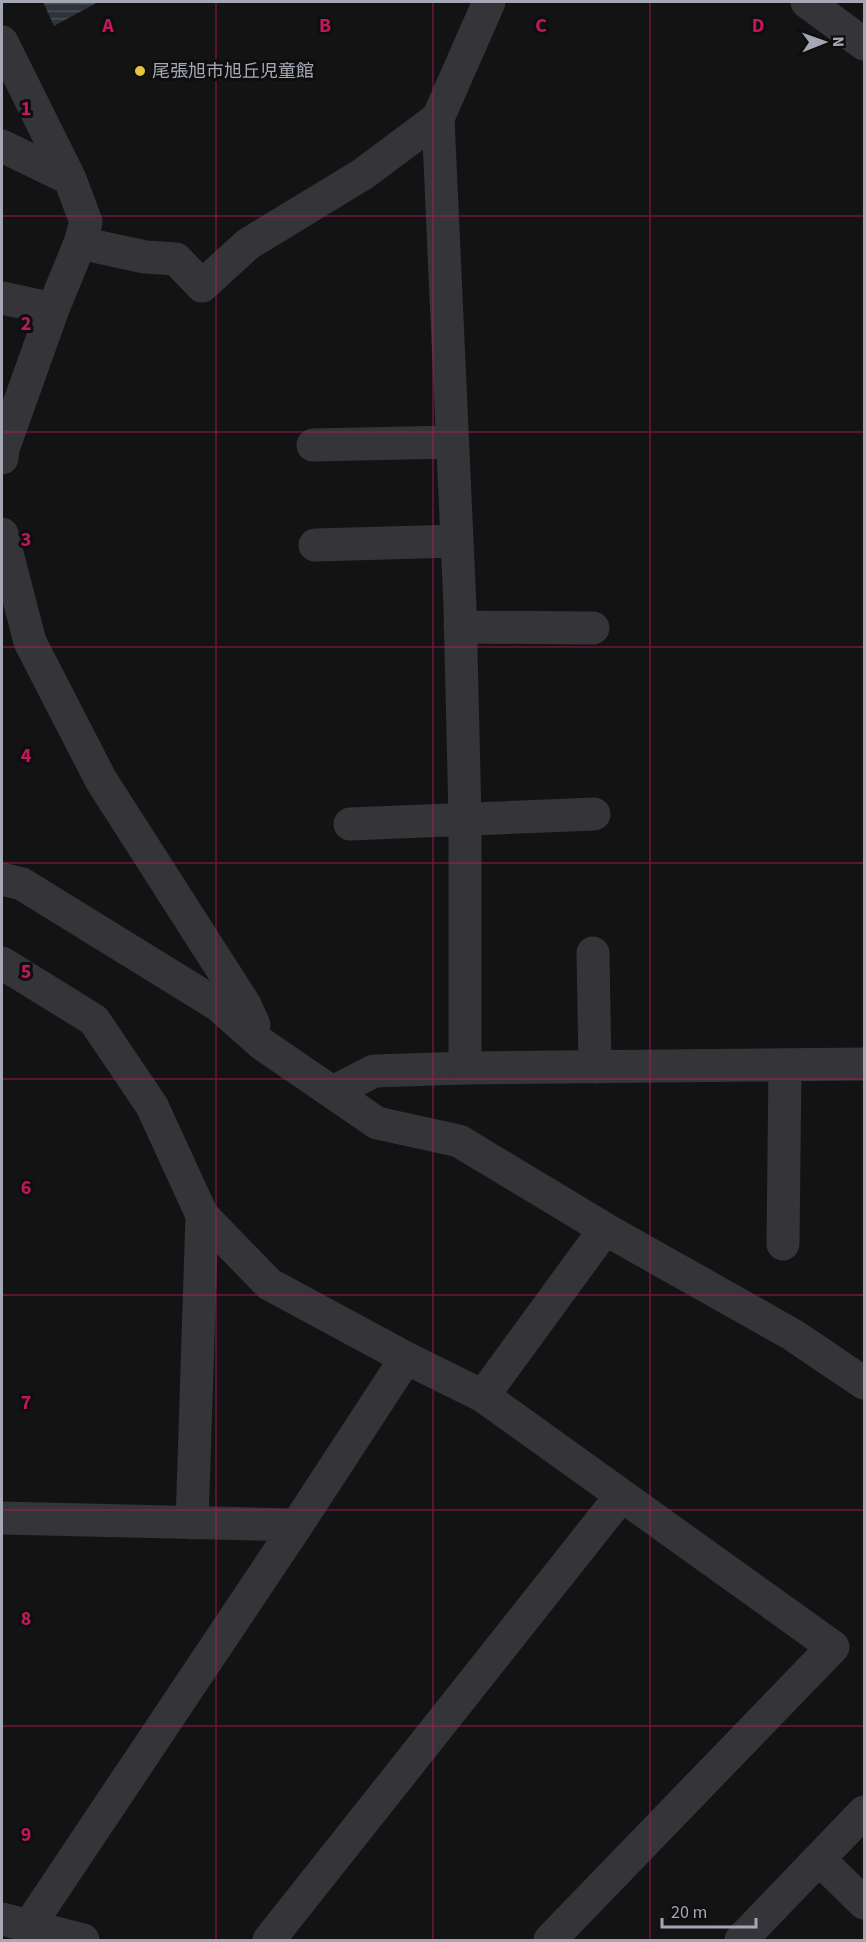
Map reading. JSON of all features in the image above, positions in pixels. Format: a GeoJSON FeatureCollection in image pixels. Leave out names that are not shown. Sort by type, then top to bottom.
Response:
{"type":"FeatureCollection","features":[{"type":"Feature","properties":{"kind":"street"},"geometry":{"type":"LineString","coordinates":[[465,1068],[465,819],[460,627],[438,118],[489,2]]}},
{"type":"Feature","properties":{"kind":"street"},"geometry":{"type":"LineString","coordinates":[[807,2],[864,44]]}},
{"type":"Feature","properties":{"kind":"street"},"geometry":{"type":"LineString","coordinates":[[2,42],[70,179],[86,222],[3,449],[2,458]]}},
{"type":"Feature","properties":{"kind":"street"},"geometry":{"type":"LineString","coordinates":[[80,243],[145,257],[176,259],[202,286],[248,244],[363,174],[438,118]]}},
{"type":"Feature","properties":{"kind":"street"},"geometry":{"type":"LineString","coordinates":[[2,146],[70,179]]}},
{"type":"Feature","properties":{"kind":"street"},"geometry":{"type":"LineString","coordinates":[[2,298],[53,309]]}},
{"type":"Feature","properties":{"kind":"street"},"geometry":{"type":"LineString","coordinates":[[313,445],[452,442]]}},
{"type":"Feature","properties":{"kind":"street"},"geometry":{"type":"LineString","coordinates":[[2,534],[30,642],[101,780],[245,1005],[262,1044]]}},
{"type":"Feature","properties":{"kind":"street"},"geometry":{"type":"LineString","coordinates":[[315,545],[457,541]]}},
{"type":"Feature","properties":{"kind":"street"},"geometry":{"type":"LineString","coordinates":[[460,627],[593,628]]}},
{"type":"Feature","properties":{"kind":"street"},"geometry":{"type":"LineString","coordinates":[[350,824],[594,814]]}},
{"type":"Feature","properties":{"kind":"street"},"geometry":{"type":"LineString","coordinates":[[2,879],[22,884],[218,1005],[262,1044],[377,1123],[459,1141],[605,1229],[793,1335],[864,1383]]}},
{"type":"Feature","properties":{"kind":"street"},"geometry":{"type":"LineString","coordinates":[[593,953],[595,1067]]}},
{"type":"Feature","properties":{"kind":"street"},"geometry":{"type":"LineString","coordinates":[[2,963],[94,1020],[152,1106],[202,1215],[269,1284],[406,1358],[483,1396],[833,1647],[550,1941]]}},
{"type":"Feature","properties":{"kind":"street"},"geometry":{"type":"LineString","coordinates":[[333,1092],[374,1071],[864,1064]]}},
{"type":"Feature","properties":{"kind":"street"},"geometry":{"type":"LineString","coordinates":[[783,1244],[785,1065]]}},
{"type":"Feature","properties":{"kind":"street"},"geometry":{"type":"LineString","coordinates":[[192,1523],[202,1215]]}},
{"type":"Feature","properties":{"kind":"street"},"geometry":{"type":"LineString","coordinates":[[483,1396],[605,1229]]}},
{"type":"Feature","properties":{"kind":"street"},"geometry":{"type":"LineString","coordinates":[[83,1941],[15,1923],[297,1525],[406,1358]]}},
{"type":"Feature","properties":{"kind":"street"},"geometry":{"type":"LineString","coordinates":[[269,1941],[621,1496]]}},
{"type":"Feature","properties":{"kind":"street"},"geometry":{"type":"LineString","coordinates":[[2,1518],[297,1525]]}},
{"type":"Feature","properties":{"kind":"street"},"geometry":{"type":"LineString","coordinates":[[741,1941],[864,1812]]}},
{"type":"Feature","properties":{"kind":"street"},"geometry":{"type":"LineString","coordinates":[[819,1859],[864,1903]]}},
{"type":"Feature","properties":{"kind":"shaded area"},"geometry":{"type":"Polygon","coordinates":[[[43,2],[98,2],[54,26],[43,2]]]}},
{"type":"Feature","properties":{"kind":"place","name":"尾張旭市旭丘児童館"},"geometry":{"type":"Point","coordinates":[140,71]}}]}
